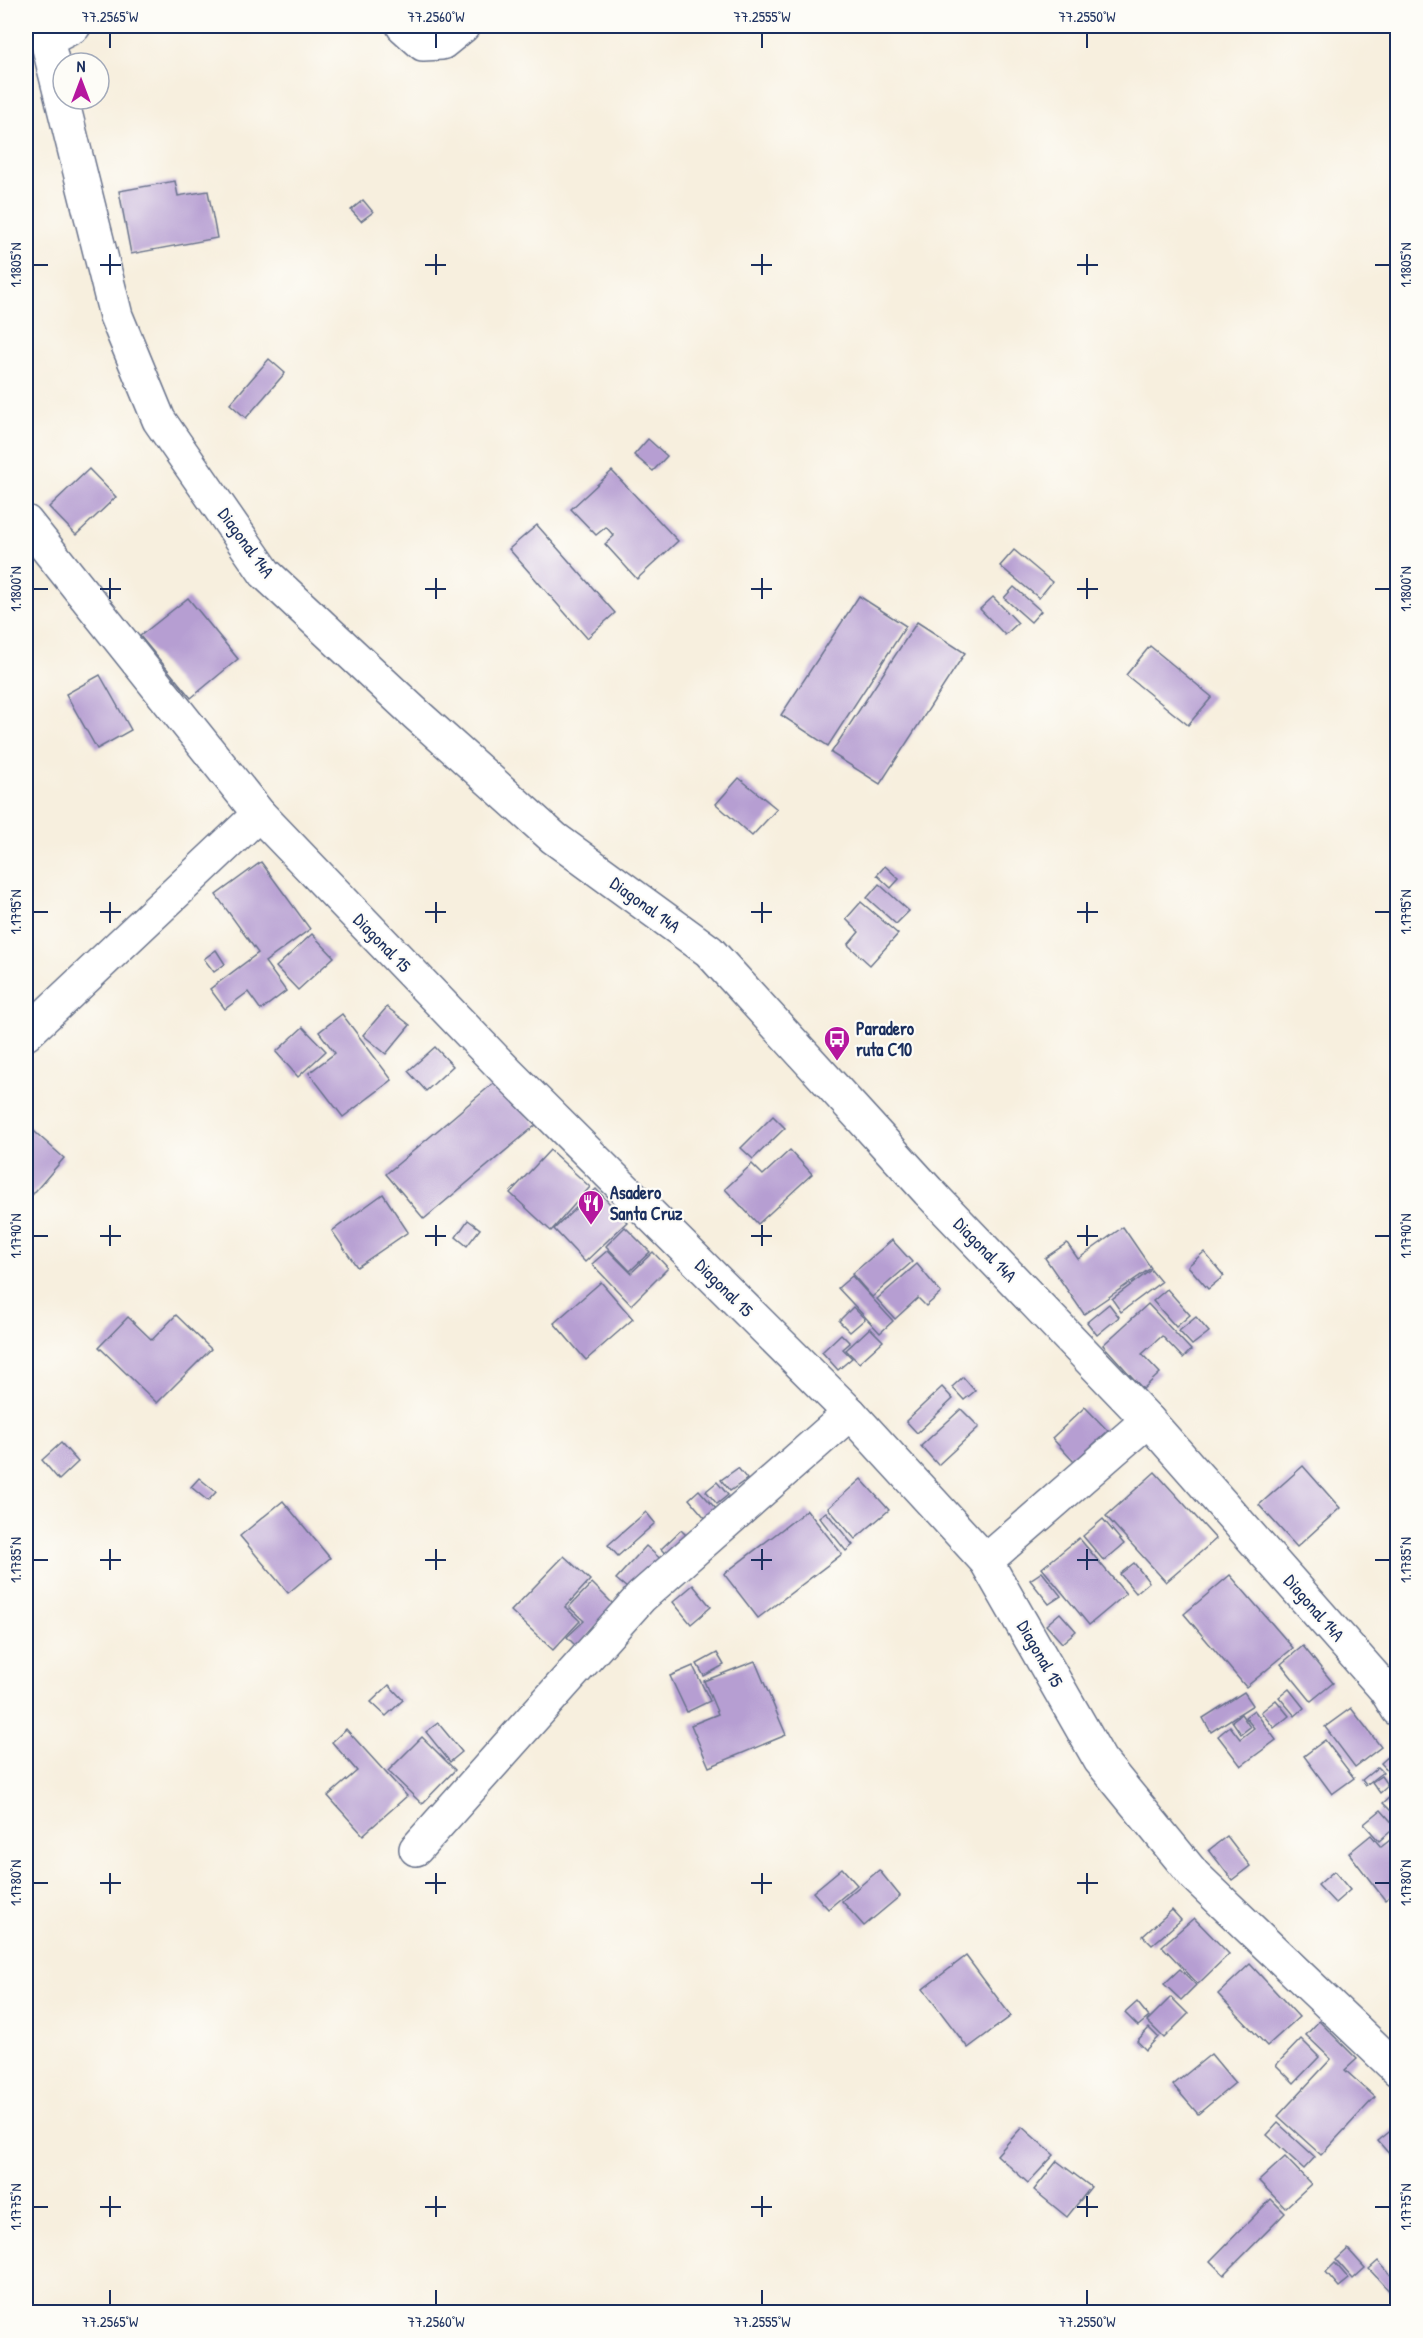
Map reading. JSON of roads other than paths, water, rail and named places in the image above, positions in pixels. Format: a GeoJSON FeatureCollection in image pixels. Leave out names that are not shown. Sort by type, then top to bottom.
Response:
{"type":"FeatureCollection","features":[{"type":"Feature","properties":{"kind":"street"},"geometry":{"type":"LineString","coordinates":[[403,26],[423,44],[442,44],[463,26]]}},
{"type":"Feature","properties":{"kind":"street","name":"Diagonal 14A"},"geometry":{"type":"LineString","coordinates":[[54,30],[120,326],[159,420],[265,573],[408,708],[554,838],[710,951],[928,1191],[1148,1420],[1384,1689],[1398,1710]]}},
{"type":"Feature","properties":{"kind":"street","name":"Diagonal 15"},"geometry":{"type":"LineString","coordinates":[[26,522],[259,814],[508,1073],[850,1413],[986,1561],[1100,1760],[1194,1875],[1398,2070]]}},
{"type":"Feature","properties":{"kind":"street"},"geometry":{"type":"LineString","coordinates":[[26,1034],[259,814]]}},
{"type":"Feature","properties":{"kind":"street"},"geometry":{"type":"LineString","coordinates":[[416,1849],[641,1597],[850,1413]]}},
{"type":"Feature","properties":{"kind":"street"},"geometry":{"type":"LineString","coordinates":[[986,1561],[1148,1420]]}},
{"type":"Feature","properties":{"kind":"place","name":"Paradero ruta C10"},"geometry":{"type":"Point","coordinates":[837,1062]}},
{"type":"Feature","properties":{"kind":"place","name":"Asadero Santa Cruz"},"geometry":{"type":"Point","coordinates":[591,1226]}}]}
